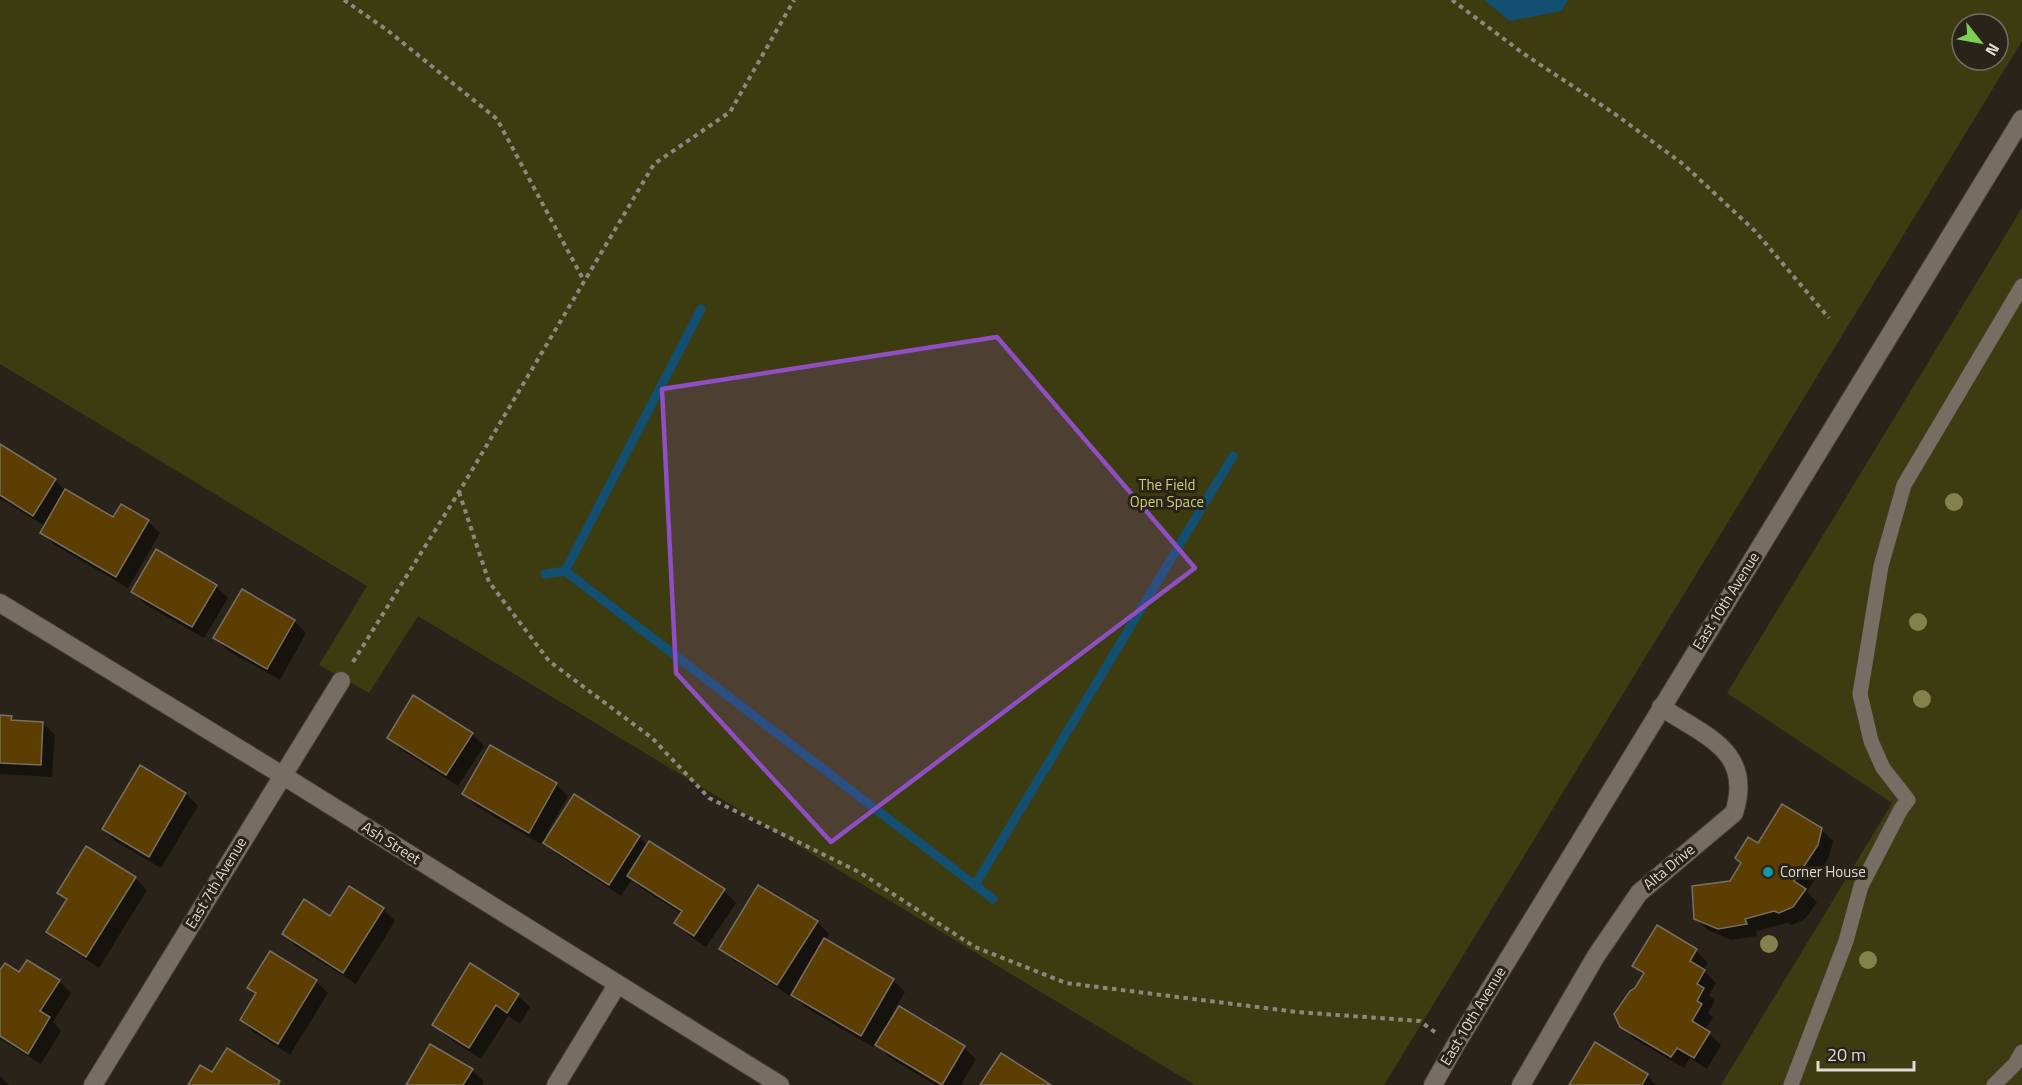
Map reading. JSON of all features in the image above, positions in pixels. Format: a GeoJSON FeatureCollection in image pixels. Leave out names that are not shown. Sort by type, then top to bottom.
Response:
{"type":"FeatureCollection","features":[{"type":"Feature","properties":{"kind":"street","name":"East 10th Avenue"},"geometry":{"type":"LineString","coordinates":[[1433,1085],[1661,707],[2022,119]]}},
{"type":"Feature","properties":{"kind":"street","name":"Ash Street"},"geometry":{"type":"LineString","coordinates":[[0,603],[282,775],[780,1085]]}},
{"type":"Feature","properties":{"kind":"street","name":"East 7th Avenue"},"geometry":{"type":"LineString","coordinates":[[93,1085],[341,681]]}},
{"type":"Feature","properties":{"kind":"street","name":"Alta Drive"},"geometry":{"type":"LineString","coordinates":[[1521,1085],[1596,956],[1639,893],[1734,813],[1740,796],[1738,772],[1734,763],[1722,747],[1661,707]]}},
{"type":"Feature","properties":{"kind":"street"},"geometry":{"type":"LineString","coordinates":[[556,1085],[617,985]]}},
{"type":"Feature","properties":{"kind":"lane"},"geometry":{"type":"LineString","coordinates":[[1791,1085],[1846,941],[1861,886],[1901,809],[1908,800],[1883,768],[1871,741],[1860,694],[1881,566],[1904,485],[2022,286]]}},
{"type":"Feature","properties":{"kind":"lane"},"geometry":{"type":"LineString","coordinates":[[1994,1085],[2015,1064],[2022,1052]]}},
{"type":"Feature","properties":{"kind":"path"},"geometry":{"type":"LineString","coordinates":[[344,0],[387,30],[497,119],[584,280]]}},
{"type":"Feature","properties":{"kind":"path"},"geometry":{"type":"LineString","coordinates":[[352,664],[459,492],[654,164],[730,112],[794,0]]}},
{"type":"Feature","properties":{"kind":"path"},"geometry":{"type":"LineString","coordinates":[[1452,0],[1524,54],[1615,114],[1683,164],[1755,231],[1829,318]]}},
{"type":"Feature","properties":{"kind":"path"},"geometry":{"type":"LineString","coordinates":[[459,492],[489,582],[549,661],[652,738],[709,798],[859,872],[975,947],[1066,983],[1297,1012],[1420,1021],[1455,1046]]}},
{"type":"Feature","properties":{"kind":"highlighted area"},"geometry":{"type":"Polygon","coordinates":[[[997,337],[1195,568],[831,842],[676,673],[662,389],[997,337]]]}},
{"type":"Feature","properties":{"kind":"green space","name":"The Field Open Space"},"geometry":{"type":"Polygon","coordinates":[[[0,0],[2022,0],[2022,41],[2010,61],[2010,12],[1950,12],[1950,72],[2003,72],[1384,1085],[1195,1085],[418,616],[369,693],[319,665],[367,586],[0,364],[0,0]]]}},
{"type":"Feature","properties":{"kind":"green space"},"geometry":{"type":"Polygon","coordinates":[[[2022,208],[2022,1085],[1721,1085],[1892,803],[1727,693],[2022,208]]]}},
{"type":"Feature","properties":{"kind":"water"},"geometry":{"type":"Polygon","coordinates":[[[1484,0],[1568,0],[1561,11],[1510,21],[1484,0]]]}},
{"type":"Feature","properties":{"kind":"building"},"geometry":{"type":"Polygon","coordinates":[[[0,444],[56,479],[33,516],[0,495],[0,444]]]}},
{"type":"Feature","properties":{"kind":"building"},"geometry":{"type":"Polygon","coordinates":[[[65,489],[113,517],[121,504],[149,520],[116,577],[40,533],[65,489]]]}},
{"type":"Feature","properties":{"kind":"building"},"geometry":{"type":"Polygon","coordinates":[[[156,549],[217,585],[192,627],[131,592],[156,549]]]}},
{"type":"Feature","properties":{"kind":"building"},"geometry":{"type":"Polygon","coordinates":[[[242,589],[295,620],[267,669],[213,638],[242,589]]]}},
{"type":"Feature","properties":{"kind":"building"},"geometry":{"type":"Polygon","coordinates":[[[413,695],[473,733],[446,775],[387,738],[413,695]]]}},
{"type":"Feature","properties":{"kind":"building"},"geometry":{"type":"Polygon","coordinates":[[[0,715],[12,716],[11,720],[43,722],[41,765],[0,763],[0,715]]]}},
{"type":"Feature","properties":{"kind":"building"},"geometry":{"type":"Polygon","coordinates":[[[490,745],[557,783],[529,833],[462,794],[490,745]]]}},
{"type":"Feature","properties":{"kind":"building"},"geometry":{"type":"Polygon","coordinates":[[[140,765],[186,793],[149,857],[102,829],[140,765]]]}},
{"type":"Feature","properties":{"kind":"building"},"geometry":{"type":"Polygon","coordinates":[[[574,794],[640,836],[609,885],[543,843],[574,794]]]}},
{"type":"Feature","properties":{"kind":"building","name":"Corner House"},"geometry":{"type":"Polygon","coordinates":[[[1782,804],[1822,828],[1818,845],[1794,881],[1806,889],[1793,907],[1779,913],[1774,911],[1745,919],[1747,924],[1718,929],[1694,919],[1692,886],[1730,881],[1741,863],[1735,858],[1748,837],[1758,843],[1782,804]]]}},
{"type":"Feature","properties":{"kind":"building"},"geometry":{"type":"Polygon","coordinates":[[[649,841],[725,889],[694,936],[674,923],[682,911],[627,876],[649,841]]]}},
{"type":"Feature","properties":{"kind":"building"},"geometry":{"type":"Polygon","coordinates":[[[86,846],[136,877],[86,957],[46,932],[67,899],[57,893],[86,846]]]}},
{"type":"Feature","properties":{"kind":"building"},"geometry":{"type":"Polygon","coordinates":[[[758,885],[818,921],[777,985],[719,949],[758,885]]]}},
{"type":"Feature","properties":{"kind":"building"},"geometry":{"type":"Polygon","coordinates":[[[349,886],[384,908],[343,973],[282,934],[304,899],[330,916],[349,886]]]}},
{"type":"Feature","properties":{"kind":"building"},"geometry":{"type":"Polygon","coordinates":[[[1657,925],[1697,949],[1690,961],[1705,970],[1697,984],[1704,988],[1697,1001],[1702,1004],[1692,1021],[1710,1032],[1694,1058],[1677,1048],[1671,1057],[1620,1027],[1614,1014],[1644,973],[1632,966],[1657,925]]]}},
{"type":"Feature","properties":{"kind":"building"},"geometry":{"type":"Polygon","coordinates":[[[824,938],[894,979],[861,1036],[791,995],[824,938]]]}},
{"type":"Feature","properties":{"kind":"building"},"geometry":{"type":"Polygon","coordinates":[[[270,951],[317,980],[278,1044],[240,1020],[256,993],[247,988],[270,951]]]}},
{"type":"Feature","properties":{"kind":"building"},"geometry":{"type":"Polygon","coordinates":[[[27,960],[60,980],[40,1011],[50,1017],[28,1054],[0,1036],[0,970],[5,963],[19,972],[27,960]]]}},
{"type":"Feature","properties":{"kind":"building"},"geometry":{"type":"Polygon","coordinates":[[[470,963],[519,994],[507,1013],[496,1005],[469,1048],[432,1025],[470,963]]]}},
{"type":"Feature","properties":{"kind":"building"},"geometry":{"type":"Polygon","coordinates":[[[899,1006],[965,1046],[942,1085],[875,1045],[899,1006]]]}},
{"type":"Feature","properties":{"kind":"building"},"geometry":{"type":"Polygon","coordinates":[[[1595,1042],[1648,1074],[1642,1085],[1569,1085],[1595,1042]]]}},
{"type":"Feature","properties":{"kind":"building"},"geometry":{"type":"Polygon","coordinates":[[[430,1044],[473,1069],[463,1085],[406,1085],[430,1044]]]}},
{"type":"Feature","properties":{"kind":"building"},"geometry":{"type":"Polygon","coordinates":[[[227,1048],[280,1081],[278,1085],[188,1085],[200,1065],[212,1072],[227,1048]]]}},
{"type":"Feature","properties":{"kind":"building"},"geometry":{"type":"Polygon","coordinates":[[[1001,1053],[1051,1085],[980,1085],[1001,1053]]]}},
{"type":"Feature","properties":{"kind":"waterway"},"geometry":{"type":"LineString","coordinates":[[701,309],[565,571],[993,899]]}},
{"type":"Feature","properties":{"kind":"waterway"},"geometry":{"type":"LineString","coordinates":[[975,885],[1233,456]]}},
{"type":"Feature","properties":{"kind":"waterway"},"geometry":{"type":"LineString","coordinates":[[545,574],[565,571]]}},
{"type":"Feature","properties":{"kind":"place","name":"Corner House"},"geometry":{"type":"Point","coordinates":[1768,872]}}]}
